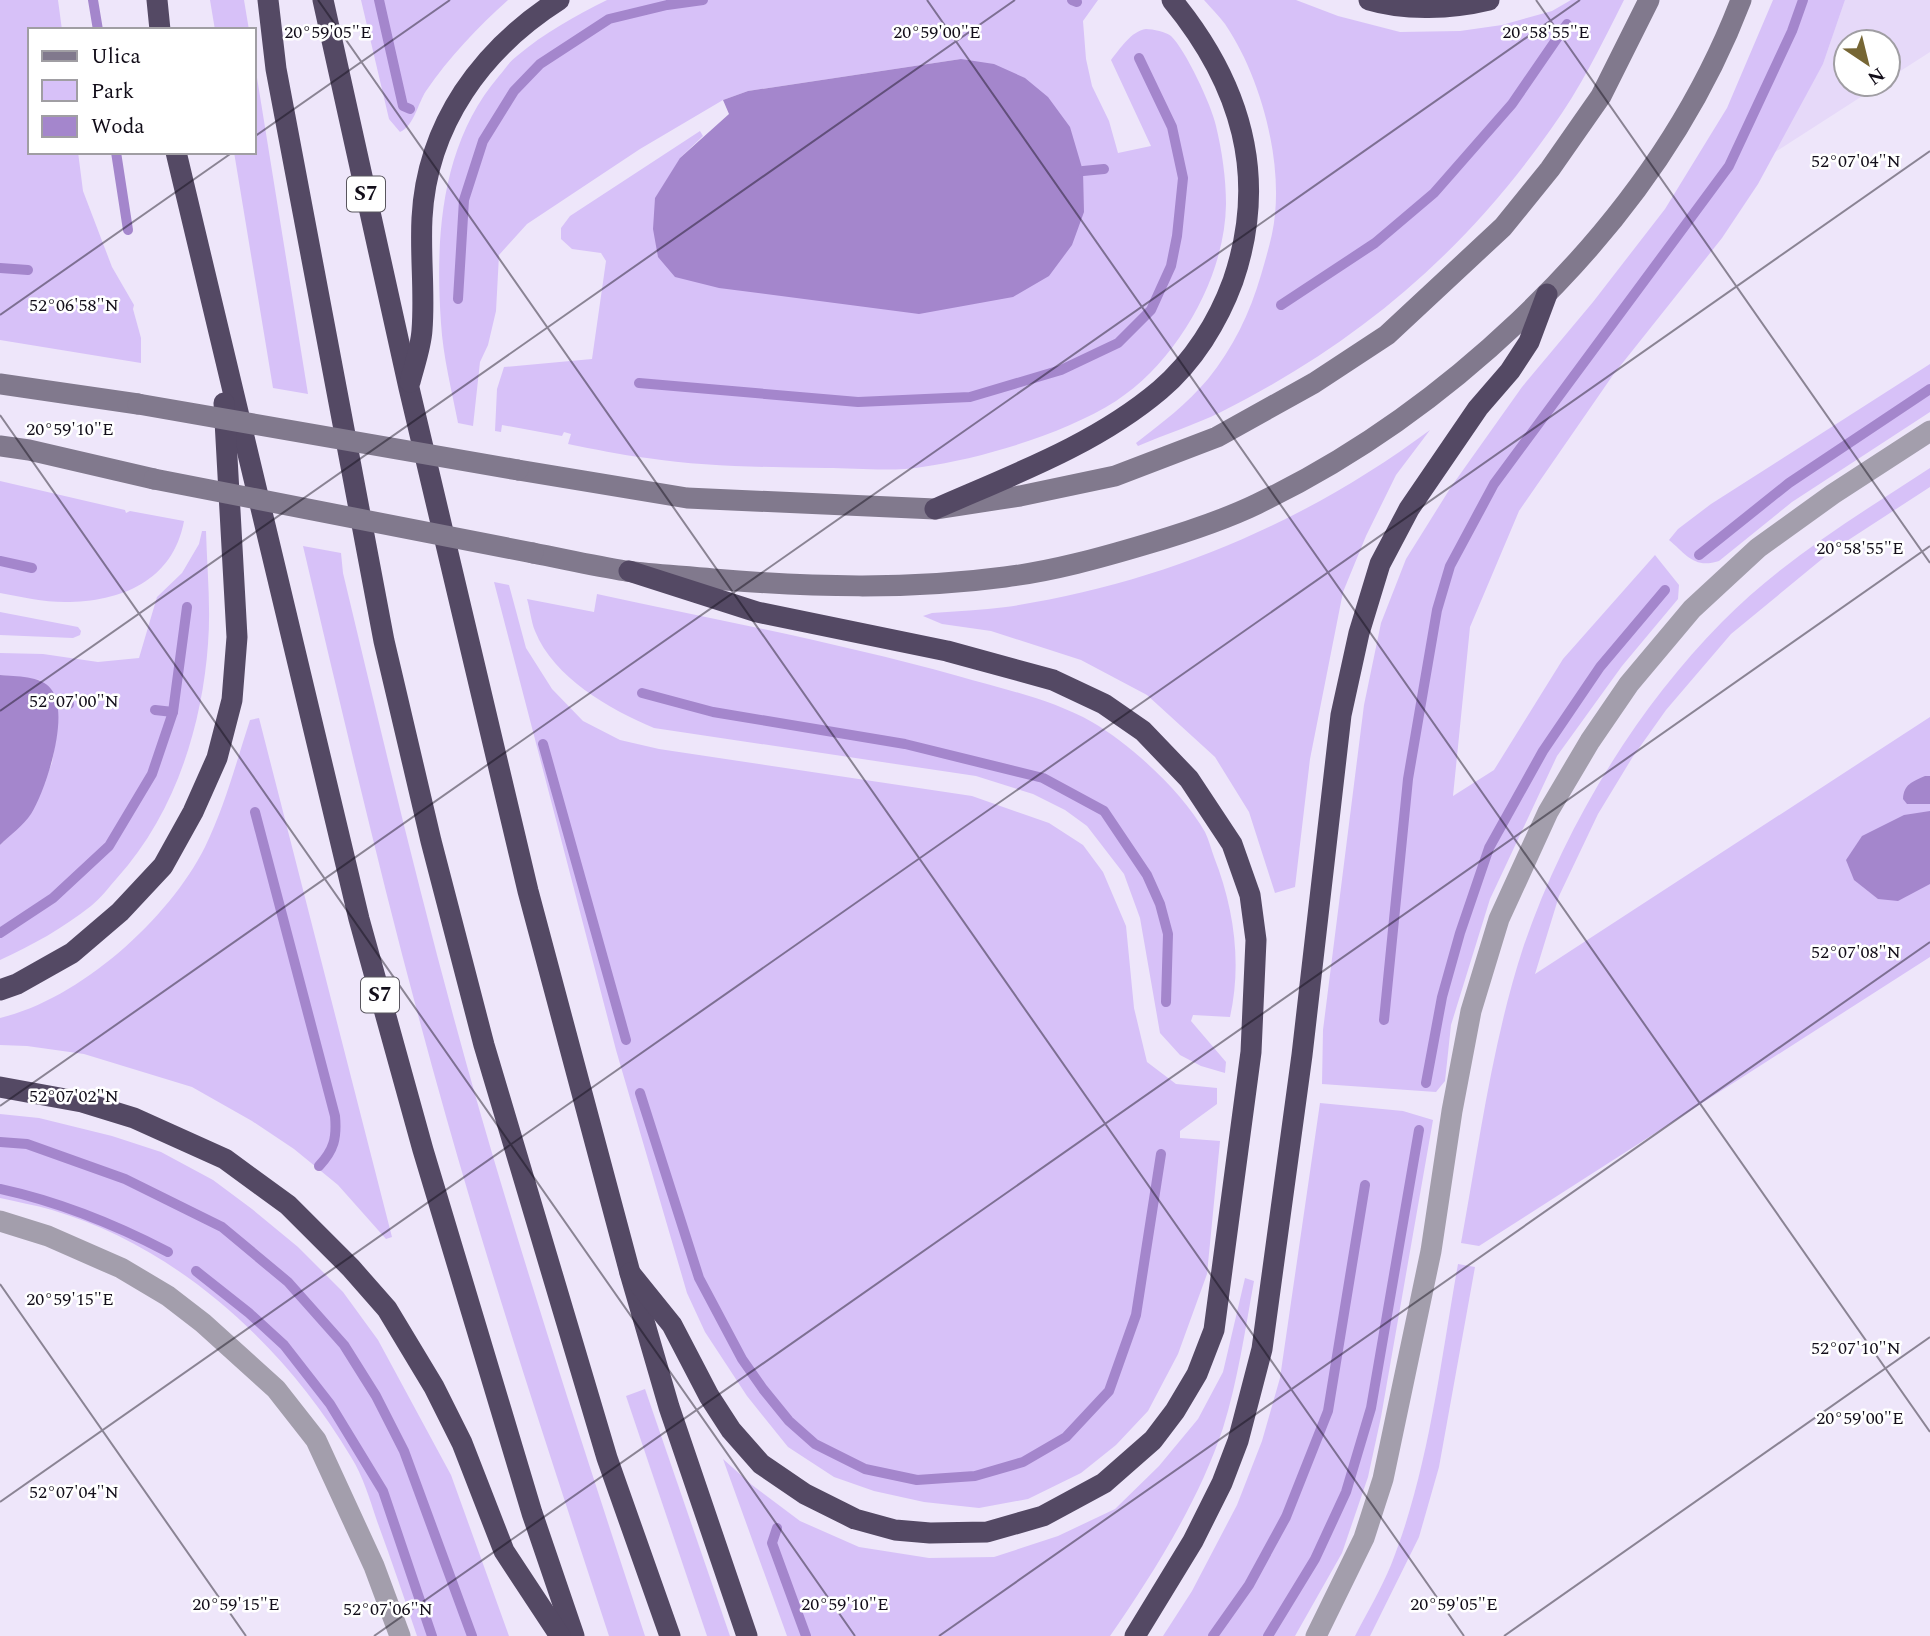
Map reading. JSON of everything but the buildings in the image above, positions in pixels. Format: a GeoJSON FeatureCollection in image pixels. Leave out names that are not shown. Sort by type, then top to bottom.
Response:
{"type":"FeatureCollection","features":[{"type":"Feature","properties":{"kind":"highway"},"geometry":{"type":"LineString","coordinates":[[157,0],[160,28]]}},
{"type":"Feature","properties":{"kind":"highway"},"geometry":{"type":"LineString","coordinates":[[268,0],[276,69],[384,641],[431,841],[484,1045],[603,1446],[670,1636]]}},
{"type":"Feature","properties":{"kind":"highway","name":"S7"},"geometry":{"type":"LineString","coordinates":[[323,0],[409,388],[528,891],[630,1273],[669,1406],[747,1636]]}},
{"type":"Feature","properties":{"kind":"highway"},"geometry":{"type":"LineString","coordinates":[[409,388],[422,333],[422,216],[430,167],[442,131],[465,89],[492,53],[528,20],[559,0]]}},
{"type":"Feature","properties":{"kind":"highway"},"geometry":{"type":"LineString","coordinates":[[935,509],[1059,454],[1125,416],[1160,390],[1186,364],[1225,304],[1244,250],[1250,174],[1240,121],[1230,94],[1188,19],[1172,0]]}},
{"type":"Feature","properties":{"kind":"highway"},"geometry":{"type":"LineString","coordinates":[[1368,0],[1420,7],[1467,5],[1489,0]]}},
{"type":"Feature","properties":{"kind":"highway","name":"S7"},"geometry":{"type":"LineString","coordinates":[[176,154],[359,919],[423,1150],[521,1475],[574,1636]]}},
{"type":"Feature","properties":{"kind":"highway"},"geometry":{"type":"LineString","coordinates":[[1135,1636],[1193,1541],[1222,1483],[1238,1441],[1262,1349],[1302,1055],[1341,715],[1359,632],[1380,564],[1409,509],[1478,408],[1510,371],[1529,342],[1548,294]]}},
{"type":"Feature","properties":{"kind":"highway"},"geometry":{"type":"LineString","coordinates":[[0,990],[17,984],[72,953],[120,912],[163,866],[193,812],[217,758],[232,700],[237,637],[221,345]]}},
{"type":"Feature","properties":{"kind":"highway"},"geometry":{"type":"LineString","coordinates":[[629,571],[757,612],[947,651],[1053,680],[1104,704],[1143,731],[1189,779],[1232,844],[1250,895],[1256,940],[1251,1052],[1214,1330],[1198,1374],[1153,1440],[1104,1483],[1043,1516],[987,1532],[930,1533],[895,1530],[855,1519],[805,1494],[761,1464],[731,1430],[709,1396],[672,1325],[630,1273]]}},
{"type":"Feature","properties":{"kind":"highway"},"geometry":{"type":"LineString","coordinates":[[0,1087],[82,1102],[134,1118],[225,1159],[288,1205],[351,1268],[387,1310],[434,1387],[462,1443],[504,1551],[560,1636]]}},
{"type":"Feature","properties":{"kind":"street"},"geometry":{"type":"LineString","coordinates":[[0,384],[138,404],[687,498],[935,509],[1020,496],[1115,476],[1217,437],[1314,383],[1387,335],[1503,227],[1550,169],[1601,96],[1649,0]]}},
{"type":"Feature","properties":{"kind":"street"},"geometry":{"type":"LineString","coordinates":[[0,446],[29,450],[154,479],[629,571],[767,583],[909,586],[1007,577],[1091,561],[1171,537],[1254,506],[1319,471],[1401,420],[1478,360],[1548,294],[1612,221],[1672,138],[1700,90],[1741,0]]}},
{"type":"Feature","properties":{"kind":"street"},"geometry":{"type":"LineString","coordinates":[[1316,1636],[1364,1538],[1383,1479],[1431,1251],[1452,1111],[1471,1011],[1499,919],[1548,812],[1590,741],[1629,684],[1692,609],[1758,548],[1833,494],[1930,431]]}},
{"type":"Feature","properties":{"kind":"street"},"geometry":{"type":"LineString","coordinates":[[0,1221],[48,1236],[121,1268],[168,1296],[203,1323],[276,1389],[316,1440],[374,1566],[400,1636]]}},
{"type":"Feature","properties":{"kind":"shaded area"},"geometry":{"type":"Polygon","coordinates":[[[1845,0],[1930,0],[1930,52],[1902,70],[1902,28],[1835,28],[1845,0]]]}},
{"type":"Feature","properties":{"kind":"shaded area"},"geometry":{"type":"Polygon","coordinates":[[[1832,38],[1832,98],[1859,98],[1772,154],[1823,64],[1832,38]]]}},
{"type":"Feature","properties":{"kind":"green space"},"geometry":{"type":"Polygon","coordinates":[[[0,0],[58,0],[62,28],[28,28],[28,154],[78,154],[83,191],[112,267],[134,305],[141,338],[141,363],[0,340],[0,0]]]}},
{"type":"Feature","properties":{"kind":"green space"},"geometry":{"type":"Polygon","coordinates":[[[210,0],[244,0],[249,28],[215,28],[210,0]]]}},
{"type":"Feature","properties":{"kind":"green space"},"geometry":{"type":"Polygon","coordinates":[[[361,0],[508,0],[444,66],[426,91],[409,125],[400,132],[389,119],[361,0]]]}},
{"type":"Feature","properties":{"kind":"green space"},"geometry":{"type":"Polygon","coordinates":[[[607,0],[1098,0],[1083,21],[1086,59],[1092,86],[1109,121],[1118,153],[1151,146],[1111,60],[1135,33],[1146,29],[1171,36],[1197,78],[1209,105],[1222,155],[1226,204],[1217,260],[1207,288],[1177,341],[1159,364],[1116,401],[1048,434],[971,458],[899,469],[759,467],[627,455],[568,444],[571,434],[564,432],[562,436],[502,425],[501,432],[495,431],[497,389],[504,367],[592,359],[606,261],[601,253],[572,249],[561,239],[561,228],[570,216],[700,131],[703,136],[680,158],[961,59],[748,91],[723,100],[640,149],[527,224],[499,255],[496,311],[488,345],[480,362],[473,426],[458,423],[444,348],[439,290],[441,225],[454,161],[465,131],[480,103],[512,60],[549,32],[607,0]]]}},
{"type":"Feature","properties":{"kind":"green space"},"geometry":{"type":"Polygon","coordinates":[[[1204,0],[1296,0],[1338,16],[1400,32],[1460,31],[1502,25],[1552,11],[1571,0],[1624,0],[1581,82],[1551,129],[1482,216],[1404,292],[1318,356],[1271,385],[1221,412],[1138,446],[1136,443],[1174,413],[1208,379],[1240,330],[1261,275],[1276,209],[1273,153],[1260,97],[1238,46],[1225,24],[1204,0]]]}},
{"type":"Feature","properties":{"kind":"green space"},"geometry":{"type":"Polygon","coordinates":[[[1773,0],[1845,0],[1835,28],[1832,28],[1832,38],[1823,64],[1758,184],[1722,238],[1613,375],[1519,511],[1470,627],[1453,796],[1494,770],[1563,659],[1655,555],[1679,585],[1678,599],[1622,666],[1557,756],[1490,899],[1451,1025],[1445,1081],[1436,1092],[1322,1084],[1323,1030],[1364,705],[1381,623],[1406,559],[1451,487],[1522,387],[1593,302],[1665,209],[1727,108],[1773,0]]]}},
{"type":"Feature","properties":{"kind":"green space"},"geometry":{"type":"Polygon","coordinates":[[[256,71],[308,394],[273,388],[234,154],[256,154],[256,71]]]}},
{"type":"Feature","properties":{"kind":"green space"},"geometry":{"type":"Polygon","coordinates":[[[1930,364],[1930,412],[1792,502],[1719,561],[1697,562],[1669,540],[1678,529],[1711,504],[1930,364]]]}},
{"type":"Feature","properties":{"kind":"green space"},"geometry":{"type":"Polygon","coordinates":[[[1430,430],[1396,475],[1366,536],[1343,592],[1310,759],[1295,887],[1275,893],[1249,812],[1215,757],[1147,695],[1081,660],[991,631],[942,624],[923,616],[1006,607],[1064,597],[1175,565],[1229,545],[1333,494],[1430,430]]]}},
{"type":"Feature","properties":{"kind":"green space"},"geometry":{"type":"Polygon","coordinates":[[[1930,468],[1930,487],[1833,550],[1731,634],[1666,710],[1632,758],[1598,814],[1559,896],[1535,974],[1930,717],[1930,957],[1479,1246],[1461,1243],[1480,1132],[1512,984],[1539,904],[1580,816],[1604,774],[1659,694],[1722,622],[1745,600],[1822,539],[1930,468]]]}},
{"type":"Feature","properties":{"kind":"green space"},"geometry":{"type":"Polygon","coordinates":[[[0,481],[125,510],[126,513],[130,511],[184,521],[178,542],[169,559],[141,584],[124,592],[106,598],[65,602],[0,593],[0,481]]]}},
{"type":"Feature","properties":{"kind":"green space"},"geometry":{"type":"Polygon","coordinates":[[[202,531],[206,531],[209,602],[205,676],[192,738],[169,798],[137,853],[95,903],[47,936],[0,960],[0,845],[30,815],[52,763],[57,731],[40,680],[0,675],[0,653],[43,654],[98,662],[139,658],[157,597],[182,573],[199,544],[202,531]]]}},
{"type":"Feature","properties":{"kind":"green space"},"geometry":{"type":"Polygon","coordinates":[[[303,546],[341,553],[343,573],[408,843],[480,1112],[581,1440],[645,1636],[609,1636],[505,1314],[408,977],[303,546]]]}},
{"type":"Feature","properties":{"kind":"green space"},"geometry":{"type":"Polygon","coordinates":[[[494,582],[509,585],[526,648],[552,689],[583,721],[620,740],[659,749],[972,796],[1049,823],[1083,845],[1103,872],[1126,926],[1134,1008],[1147,1062],[1176,1084],[1217,1088],[1217,1104],[1180,1131],[1180,1138],[1220,1141],[1207,1274],[1178,1354],[1148,1411],[1116,1445],[1081,1473],[1028,1499],[979,1508],[924,1502],[874,1491],[834,1477],[788,1447],[747,1396],[705,1332],[687,1293],[616,1050],[494,582]]]}},
{"type":"Feature","properties":{"kind":"green space"},"geometry":{"type":"Polygon","coordinates":[[[597,594],[823,642],[1009,690],[1076,714],[1123,743],[1155,771],[1184,802],[1206,835],[1221,876],[1234,936],[1234,997],[1230,1017],[1193,1015],[1191,1021],[1226,1062],[1225,1073],[1201,1066],[1180,1055],[1160,1033],[1140,918],[1124,874],[1087,826],[1065,810],[1033,794],[976,776],[654,728],[637,720],[585,690],[555,663],[534,627],[527,599],[594,612],[597,594]]]}},
{"type":"Feature","properties":{"kind":"green space"},"geometry":{"type":"Polygon","coordinates":[[[0,612],[78,627],[80,635],[73,638],[0,635],[0,612]]]}},
{"type":"Feature","properties":{"kind":"green space"},"geometry":{"type":"Polygon","coordinates":[[[259,718],[392,1237],[386,1239],[338,1185],[294,1149],[252,1121],[192,1087],[84,1054],[0,1045],[0,1018],[30,1008],[91,975],[145,928],[169,901],[205,847],[224,800],[250,720],[259,718]]]}},
{"type":"Feature","properties":{"kind":"green space"},"geometry":{"type":"Polygon","coordinates":[[[1320,1103],[1403,1111],[1433,1120],[1368,1477],[1342,1553],[1295,1636],[1163,1636],[1192,1591],[1237,1505],[1262,1441],[1280,1378],[1320,1103]]]}},
{"type":"Feature","properties":{"kind":"green space"},"geometry":{"type":"Polygon","coordinates":[[[0,1114],[39,1118],[112,1136],[161,1152],[213,1180],[252,1209],[298,1247],[343,1292],[378,1340],[451,1475],[509,1636],[417,1636],[359,1472],[324,1416],[294,1377],[261,1340],[224,1306],[185,1275],[143,1249],[98,1227],[52,1210],[0,1198],[0,1114]]]}},
{"type":"Feature","properties":{"kind":"green space"},"geometry":{"type":"Polygon","coordinates":[[[1458,1264],[1475,1267],[1439,1467],[1419,1537],[1370,1636],[1355,1636],[1391,1565],[1415,1492],[1432,1416],[1458,1264]]]}},
{"type":"Feature","properties":{"kind":"green space"},"geometry":{"type":"Polygon","coordinates":[[[1245,1278],[1254,1281],[1237,1373],[1213,1455],[1174,1536],[1110,1636],[787,1636],[723,1459],[800,1521],[859,1547],[929,1558],[994,1557],[1058,1536],[1115,1509],[1159,1466],[1198,1419],[1223,1372],[1245,1278]]]}},
{"type":"Feature","properties":{"kind":"green space"},"geometry":{"type":"Polygon","coordinates":[[[645,1389],[730,1636],[707,1636],[626,1396],[645,1389]]]}},
{"type":"Feature","properties":{"kind":"water"},"geometry":{"type":"Polygon","coordinates":[[[961,59],[994,64],[1025,78],[1048,97],[1070,127],[1083,171],[1084,212],[1072,245],[1049,276],[1013,297],[919,314],[719,288],[675,277],[658,257],[653,229],[655,198],[680,158],[729,114],[723,100],[748,91],[961,59]]]}},
{"type":"Feature","properties":{"kind":"water"},"geometry":{"type":"Polygon","coordinates":[[[0,675],[28,678],[47,684],[56,700],[58,715],[54,752],[37,803],[25,822],[0,845],[0,675]]]}},
{"type":"Feature","properties":{"kind":"water"},"geometry":{"type":"Polygon","coordinates":[[[1925,776],[1930,776],[1930,804],[1907,804],[1903,799],[1907,787],[1925,776]]]}},
{"type":"Feature","properties":{"kind":"water"},"geometry":{"type":"Polygon","coordinates":[[[1930,811],[1930,884],[1898,901],[1878,899],[1854,880],[1846,860],[1862,836],[1904,815],[1930,811]]]}},
{"type":"Feature","properties":{"kind":"waterway"},"geometry":{"type":"LineString","coordinates":[[93,0],[98,28]]}},
{"type":"Feature","properties":{"kind":"waterway"},"geometry":{"type":"LineString","coordinates":[[379,0],[403,106],[410,109]]}},
{"type":"Feature","properties":{"kind":"waterway"},"geometry":{"type":"LineString","coordinates":[[458,299],[464,200],[483,141],[514,91],[540,64],[609,19],[667,5],[703,0]]}},
{"type":"Feature","properties":{"kind":"waterway"},"geometry":{"type":"LineString","coordinates":[[1072,0],[1077,2]]}},
{"type":"Feature","properties":{"kind":"waterway"},"geometry":{"type":"LineString","coordinates":[[1384,1020],[1408,779],[1437,610],[1450,566],[1494,484],[1729,166],[1792,31],[1803,0]]}},
{"type":"Feature","properties":{"kind":"waterway"},"geometry":{"type":"LineString","coordinates":[[1281,305],[1375,243],[1434,193],[1512,104],[1567,24]]}},
{"type":"Feature","properties":{"kind":"waterway"},"geometry":{"type":"LineString","coordinates":[[639,383],[858,402],[970,397],[1061,370],[1118,343],[1151,310],[1171,266],[1183,178],[1172,127],[1139,58]]}},
{"type":"Feature","properties":{"kind":"waterway"},"geometry":{"type":"LineString","coordinates":[[116,154],[128,230]]}},
{"type":"Feature","properties":{"kind":"waterway"},"geometry":{"type":"LineString","coordinates":[[1083,171],[1104,169]]}},
{"type":"Feature","properties":{"kind":"waterway"},"geometry":{"type":"LineString","coordinates":[[0,268],[28,270]]}},
{"type":"Feature","properties":{"kind":"waterway"},"geometry":{"type":"LineString","coordinates":[[1699,555],[1789,483],[1930,389]]}},
{"type":"Feature","properties":{"kind":"waterway"},"geometry":{"type":"LineString","coordinates":[[0,561],[32,568]]}},
{"type":"Feature","properties":{"kind":"waterway"},"geometry":{"type":"LineString","coordinates":[[1426,1083],[1442,997],[1489,848],[1543,751],[1600,667],[1665,590]]}},
{"type":"Feature","properties":{"kind":"waterway"},"geometry":{"type":"LineString","coordinates":[[0,933],[53,898],[109,846],[152,774],[173,712],[187,607]]}},
{"type":"Feature","properties":{"kind":"waterway"},"geometry":{"type":"LineString","coordinates":[[642,693],[713,712],[905,744],[1043,778],[1104,811],[1147,875],[1160,904],[1168,934],[1166,1002]]}},
{"type":"Feature","properties":{"kind":"waterway"},"geometry":{"type":"LineString","coordinates":[[57,703],[69,704]]}},
{"type":"Feature","properties":{"kind":"waterway"},"geometry":{"type":"LineString","coordinates":[[155,710],[173,712]]}},
{"type":"Feature","properties":{"kind":"waterway"},"geometry":{"type":"LineString","coordinates":[[543,744],[626,1040]]}},
{"type":"Feature","properties":{"kind":"waterway"},"geometry":{"type":"LineString","coordinates":[[255,812],[335,1116],[333,1143],[319,1166]]}},
{"type":"Feature","properties":{"kind":"waterway"},"geometry":{"type":"LineString","coordinates":[[640,1093],[699,1278],[742,1359],[763,1389],[789,1421],[815,1444],[865,1469],[917,1480],[975,1476],[1023,1462],[1066,1437],[1109,1391],[1136,1315],[1161,1154]]}},
{"type":"Feature","properties":{"kind":"waterway"},"geometry":{"type":"LineString","coordinates":[[1268,1636],[1315,1559],[1346,1492],[1371,1408],[1419,1130]]}},
{"type":"Feature","properties":{"kind":"waterway"},"geometry":{"type":"LineString","coordinates":[[0,1142],[27,1144],[125,1179],[222,1227],[288,1282],[344,1345],[376,1396],[404,1451],[472,1636]]}},
{"type":"Feature","properties":{"kind":"waterway"},"geometry":{"type":"LineString","coordinates":[[1213,1636],[1249,1585],[1286,1517],[1328,1411],[1365,1185]]}},
{"type":"Feature","properties":{"kind":"waterway"},"geometry":{"type":"LineString","coordinates":[[0,1189],[44,1200],[86,1215],[168,1252]]}},
{"type":"Feature","properties":{"kind":"waterway"},"geometry":{"type":"LineString","coordinates":[[196,1271],[284,1345],[330,1404],[383,1491],[432,1636]]}},
{"type":"Feature","properties":{"kind":"waterway"},"geometry":{"type":"LineString","coordinates":[[777,1528],[772,1543],[806,1636]]}}]}
